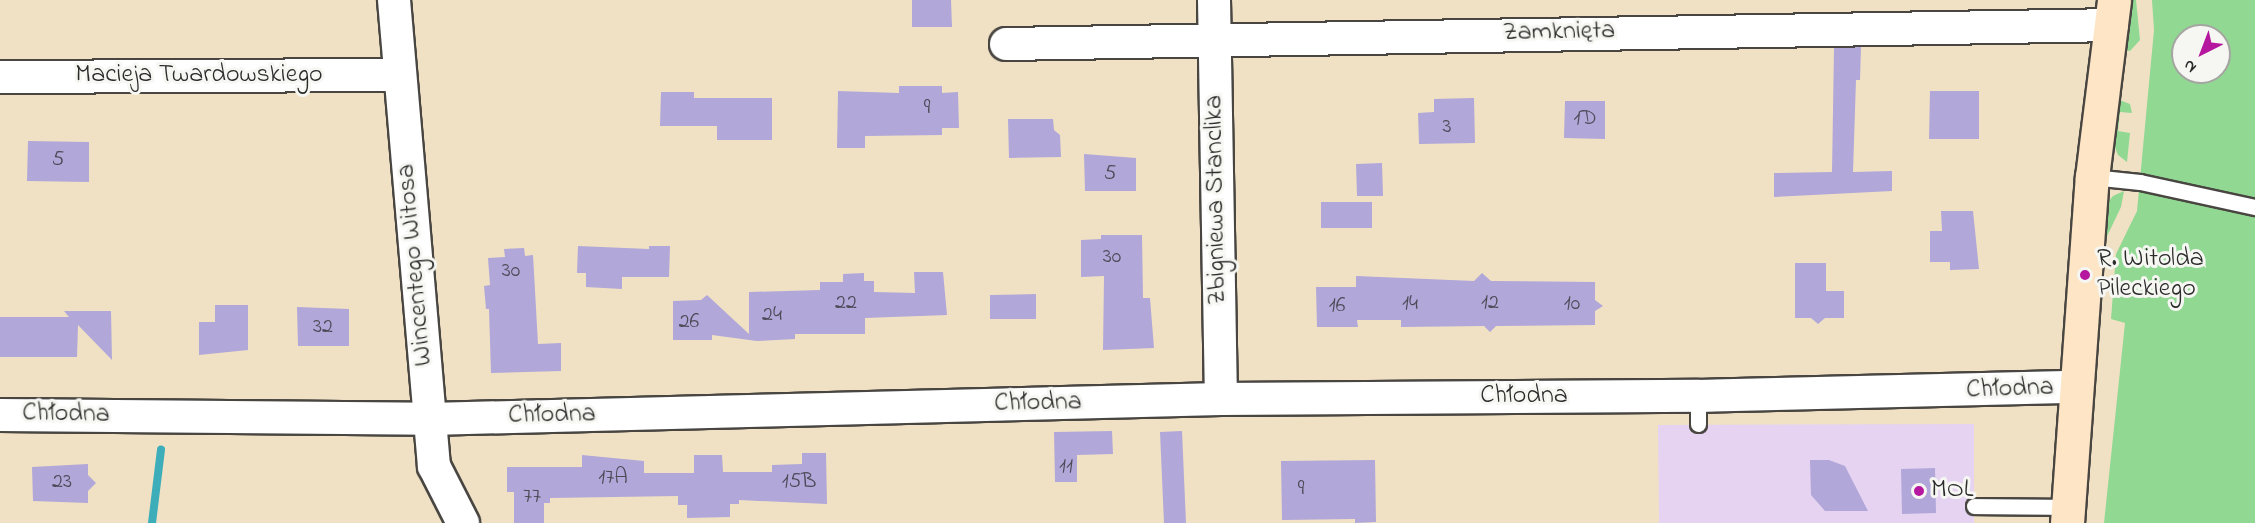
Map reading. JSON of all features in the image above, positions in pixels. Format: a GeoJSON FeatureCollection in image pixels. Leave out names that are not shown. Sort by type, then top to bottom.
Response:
{"type":"FeatureCollection","features":[{"type":"Feature","properties":{"kind":"street","name":"Wincentego Witosa"},"geometry":{"type":"LineString","coordinates":[[394,0],[398,75],[434,466],[463,523]]}},
{"type":"Feature","properties":{"kind":"street","name":"Zbigniewa Stanclika"},"geometry":{"type":"LineString","coordinates":[[1214,0],[1221,399]]}},
{"type":"Feature","properties":{"kind":"street","name":"Zamknięta"},"geometry":{"type":"LineString","coordinates":[[1006,44],[2113,12]]}},
{"type":"Feature","properties":{"kind":"street"},"geometry":{"type":"LineString","coordinates":[[2067,515],[2092,177],[2113,12]]}},
{"type":"Feature","properties":{"kind":"street","name":"Macieja Twardowskiego"},"geometry":{"type":"LineString","coordinates":[[0,77],[398,75]]}},
{"type":"Feature","properties":{"kind":"street","name":"Chłodna"},"geometry":{"type":"LineString","coordinates":[[0,415],[430,419],[1221,399],[1698,410],[2076,387]]}},
{"type":"Feature","properties":{"kind":"lane"},"geometry":{"type":"LineString","coordinates":[[2092,177],[2140,182],[2255,207]]}},
{"type":"Feature","properties":{"kind":"lane"},"geometry":{"type":"LineString","coordinates":[[1974,506],[2067,515]]}},
{"type":"Feature","properties":{"kind":"shaded area"},"geometry":{"type":"Polygon","coordinates":[[[1974,424],[1974,523],[1659,523],[1658,425],[1974,424]]]}},
{"type":"Feature","properties":{"kind":"green space"},"geometry":{"type":"Polygon","coordinates":[[[2129,0],[2136,0],[2140,40],[2130,51],[2122,50],[2129,0]]]}},
{"type":"Feature","properties":{"kind":"green space"},"geometry":{"type":"Polygon","coordinates":[[[2152,0],[2255,0],[2255,523],[2104,523],[2125,323],[2111,319],[2116,254],[2137,211],[2154,30],[2152,0]]]}},
{"type":"Feature","properties":{"kind":"green space"},"geometry":{"type":"Polygon","coordinates":[[[2117,99],[2130,104],[2132,113],[2120,112],[2118,131],[2130,133],[2127,162],[2118,155],[2112,140],[2117,99]]]}},
{"type":"Feature","properties":{"kind":"green space"},"geometry":{"type":"Polygon","coordinates":[[[2124,191],[2121,207],[2100,251],[2105,206],[2113,196],[2124,191]]]}},
{"type":"Feature","properties":{"kind":"building"},"geometry":{"type":"Polygon","coordinates":[[[912,0],[951,0],[952,27],[912,27],[912,0]]]}},
{"type":"Feature","properties":{"kind":"building"},"geometry":{"type":"Polygon","coordinates":[[[1861,47],[1860,80],[1856,80],[1853,172],[1892,171],[1892,191],[1774,197],[1774,173],[1832,172],[1834,48],[1861,47]]]}},
{"type":"Feature","properties":{"kind":"building"},"geometry":{"type":"Polygon","coordinates":[[[899,86],[942,86],[942,93],[958,92],[959,128],[942,128],[942,135],[865,136],[865,148],[837,148],[838,91],[899,93],[899,86]]]}},
{"type":"Feature","properties":{"kind":"building"},"geometry":{"type":"Polygon","coordinates":[[[1930,91],[1979,91],[1979,139],[1929,139],[1930,91]]]}},
{"type":"Feature","properties":{"kind":"building"},"geometry":{"type":"Polygon","coordinates":[[[661,92],[694,92],[694,98],[772,98],[772,140],[717,140],[717,126],[660,126],[661,92]]]}},
{"type":"Feature","properties":{"kind":"building"},"geometry":{"type":"Polygon","coordinates":[[[1474,98],[1475,143],[1419,144],[1418,113],[1434,112],[1434,99],[1474,98]]]}},
{"type":"Feature","properties":{"kind":"building"},"geometry":{"type":"Polygon","coordinates":[[[1565,101],[1605,101],[1605,139],[1564,138],[1565,101]]]}},
{"type":"Feature","properties":{"kind":"building"},"geometry":{"type":"Polygon","coordinates":[[[1008,119],[1053,119],[1054,130],[1060,135],[1061,157],[1009,158],[1008,119]]]}},
{"type":"Feature","properties":{"kind":"building"},"geometry":{"type":"Polygon","coordinates":[[[28,141],[89,142],[89,182],[27,181],[28,141]]]}},
{"type":"Feature","properties":{"kind":"building"},"geometry":{"type":"Polygon","coordinates":[[[1084,154],[1136,158],[1136,191],[1085,191],[1084,154]]]}},
{"type":"Feature","properties":{"kind":"building"},"geometry":{"type":"Polygon","coordinates":[[[1382,163],[1383,196],[1357,196],[1356,164],[1382,163]]]}},
{"type":"Feature","properties":{"kind":"building"},"geometry":{"type":"Polygon","coordinates":[[[1321,202],[1372,202],[1372,228],[1321,228],[1321,202]]]}},
{"type":"Feature","properties":{"kind":"building"},"geometry":{"type":"Polygon","coordinates":[[[1941,211],[1973,211],[1979,269],[1950,270],[1950,262],[1930,262],[1930,231],[1942,231],[1941,211]]]}},
{"type":"Feature","properties":{"kind":"building"},"geometry":{"type":"Polygon","coordinates":[[[1101,235],[1142,235],[1143,298],[1150,298],[1154,348],[1103,350],[1104,276],[1081,277],[1081,240],[1101,239],[1101,235]]]}},
{"type":"Feature","properties":{"kind":"building"},"geometry":{"type":"Polygon","coordinates":[[[578,246],[649,249],[649,246],[670,246],[669,277],[622,277],[622,289],[586,287],[586,273],[577,273],[578,246]]]}},
{"type":"Feature","properties":{"kind":"building"},"geometry":{"type":"Polygon","coordinates":[[[524,248],[525,256],[533,255],[538,344],[561,343],[561,371],[491,373],[489,309],[486,309],[484,286],[490,285],[488,258],[505,257],[504,249],[524,248]]]}},
{"type":"Feature","properties":{"kind":"building"},"geometry":{"type":"Polygon","coordinates":[[[1795,263],[1826,263],[1826,291],[1844,291],[1844,318],[1825,318],[1818,324],[1811,318],[1795,318],[1795,263]]]}},
{"type":"Feature","properties":{"kind":"building"},"geometry":{"type":"Polygon","coordinates":[[[914,272],[943,272],[947,315],[865,318],[865,334],[795,334],[795,339],[757,341],[712,335],[712,340],[673,340],[673,301],[701,300],[707,295],[749,334],[749,292],[820,290],[820,282],[843,282],[843,274],[864,273],[864,281],[874,281],[874,292],[915,293],[914,272]]]}},
{"type":"Feature","properties":{"kind":"building"},"geometry":{"type":"Polygon","coordinates":[[[1482,273],[1491,281],[1595,282],[1595,300],[1603,306],[1595,311],[1595,325],[1496,326],[1490,332],[1484,326],[1401,327],[1401,320],[1357,320],[1358,327],[1317,327],[1316,287],[1356,287],[1356,276],[1474,281],[1482,273]]]}},
{"type":"Feature","properties":{"kind":"building"},"geometry":{"type":"Polygon","coordinates":[[[1036,294],[1036,319],[990,319],[990,295],[1036,294]]]}},
{"type":"Feature","properties":{"kind":"building"},"geometry":{"type":"Polygon","coordinates":[[[215,305],[248,305],[248,350],[199,355],[199,322],[215,322],[215,305]]]}},
{"type":"Feature","properties":{"kind":"building"},"geometry":{"type":"Polygon","coordinates":[[[297,307],[349,309],[349,346],[298,346],[297,307]]]}},
{"type":"Feature","properties":{"kind":"building"},"geometry":{"type":"Polygon","coordinates":[[[64,311],[111,311],[112,360],[78,325],[77,357],[0,357],[0,317],[69,317],[64,311]]]}},
{"type":"Feature","properties":{"kind":"building"},"geometry":{"type":"Polygon","coordinates":[[[1112,431],[1113,454],[1077,455],[1077,482],[1055,482],[1054,432],[1112,431]]]}},
{"type":"Feature","properties":{"kind":"building"},"geometry":{"type":"Polygon","coordinates":[[[1182,431],[1186,523],[1164,523],[1160,432],[1182,431]]]}},
{"type":"Feature","properties":{"kind":"building"},"geometry":{"type":"Polygon","coordinates":[[[802,453],[826,453],[827,504],[739,500],[739,504],[730,504],[730,517],[687,518],[687,505],[678,505],[678,496],[550,498],[550,503],[544,503],[544,523],[514,523],[514,492],[507,492],[507,467],[582,467],[582,455],[644,461],[644,473],[694,473],[694,455],[722,455],[723,472],[772,472],[772,465],[802,464],[802,453]]]}},
{"type":"Feature","properties":{"kind":"building"},"geometry":{"type":"Polygon","coordinates":[[[1375,460],[1376,522],[1355,523],[1355,519],[1282,520],[1281,461],[1375,460]]]}},
{"type":"Feature","properties":{"kind":"building"},"geometry":{"type":"Polygon","coordinates":[[[1810,460],[1829,460],[1845,466],[1868,511],[1825,511],[1811,495],[1810,460]]]}},
{"type":"Feature","properties":{"kind":"building"},"geometry":{"type":"Polygon","coordinates":[[[88,464],[88,475],[96,483],[88,491],[88,503],[33,501],[32,467],[88,464]]]}},
{"type":"Feature","properties":{"kind":"building"},"geometry":{"type":"Polygon","coordinates":[[[1935,468],[1936,513],[1902,514],[1901,469],[1935,468]]]}},
{"type":"Feature","properties":{"kind":"waterway"},"geometry":{"type":"LineString","coordinates":[[152,523],[161,450]]}},
{"type":"Feature","properties":{"kind":"place","name":"R. Witolda Pileckiego"},"geometry":{"type":"Point","coordinates":[2085,275]}},
{"type":"Feature","properties":{"kind":"place","name":"MOL"},"geometry":{"type":"Point","coordinates":[1919,491]}}]}
